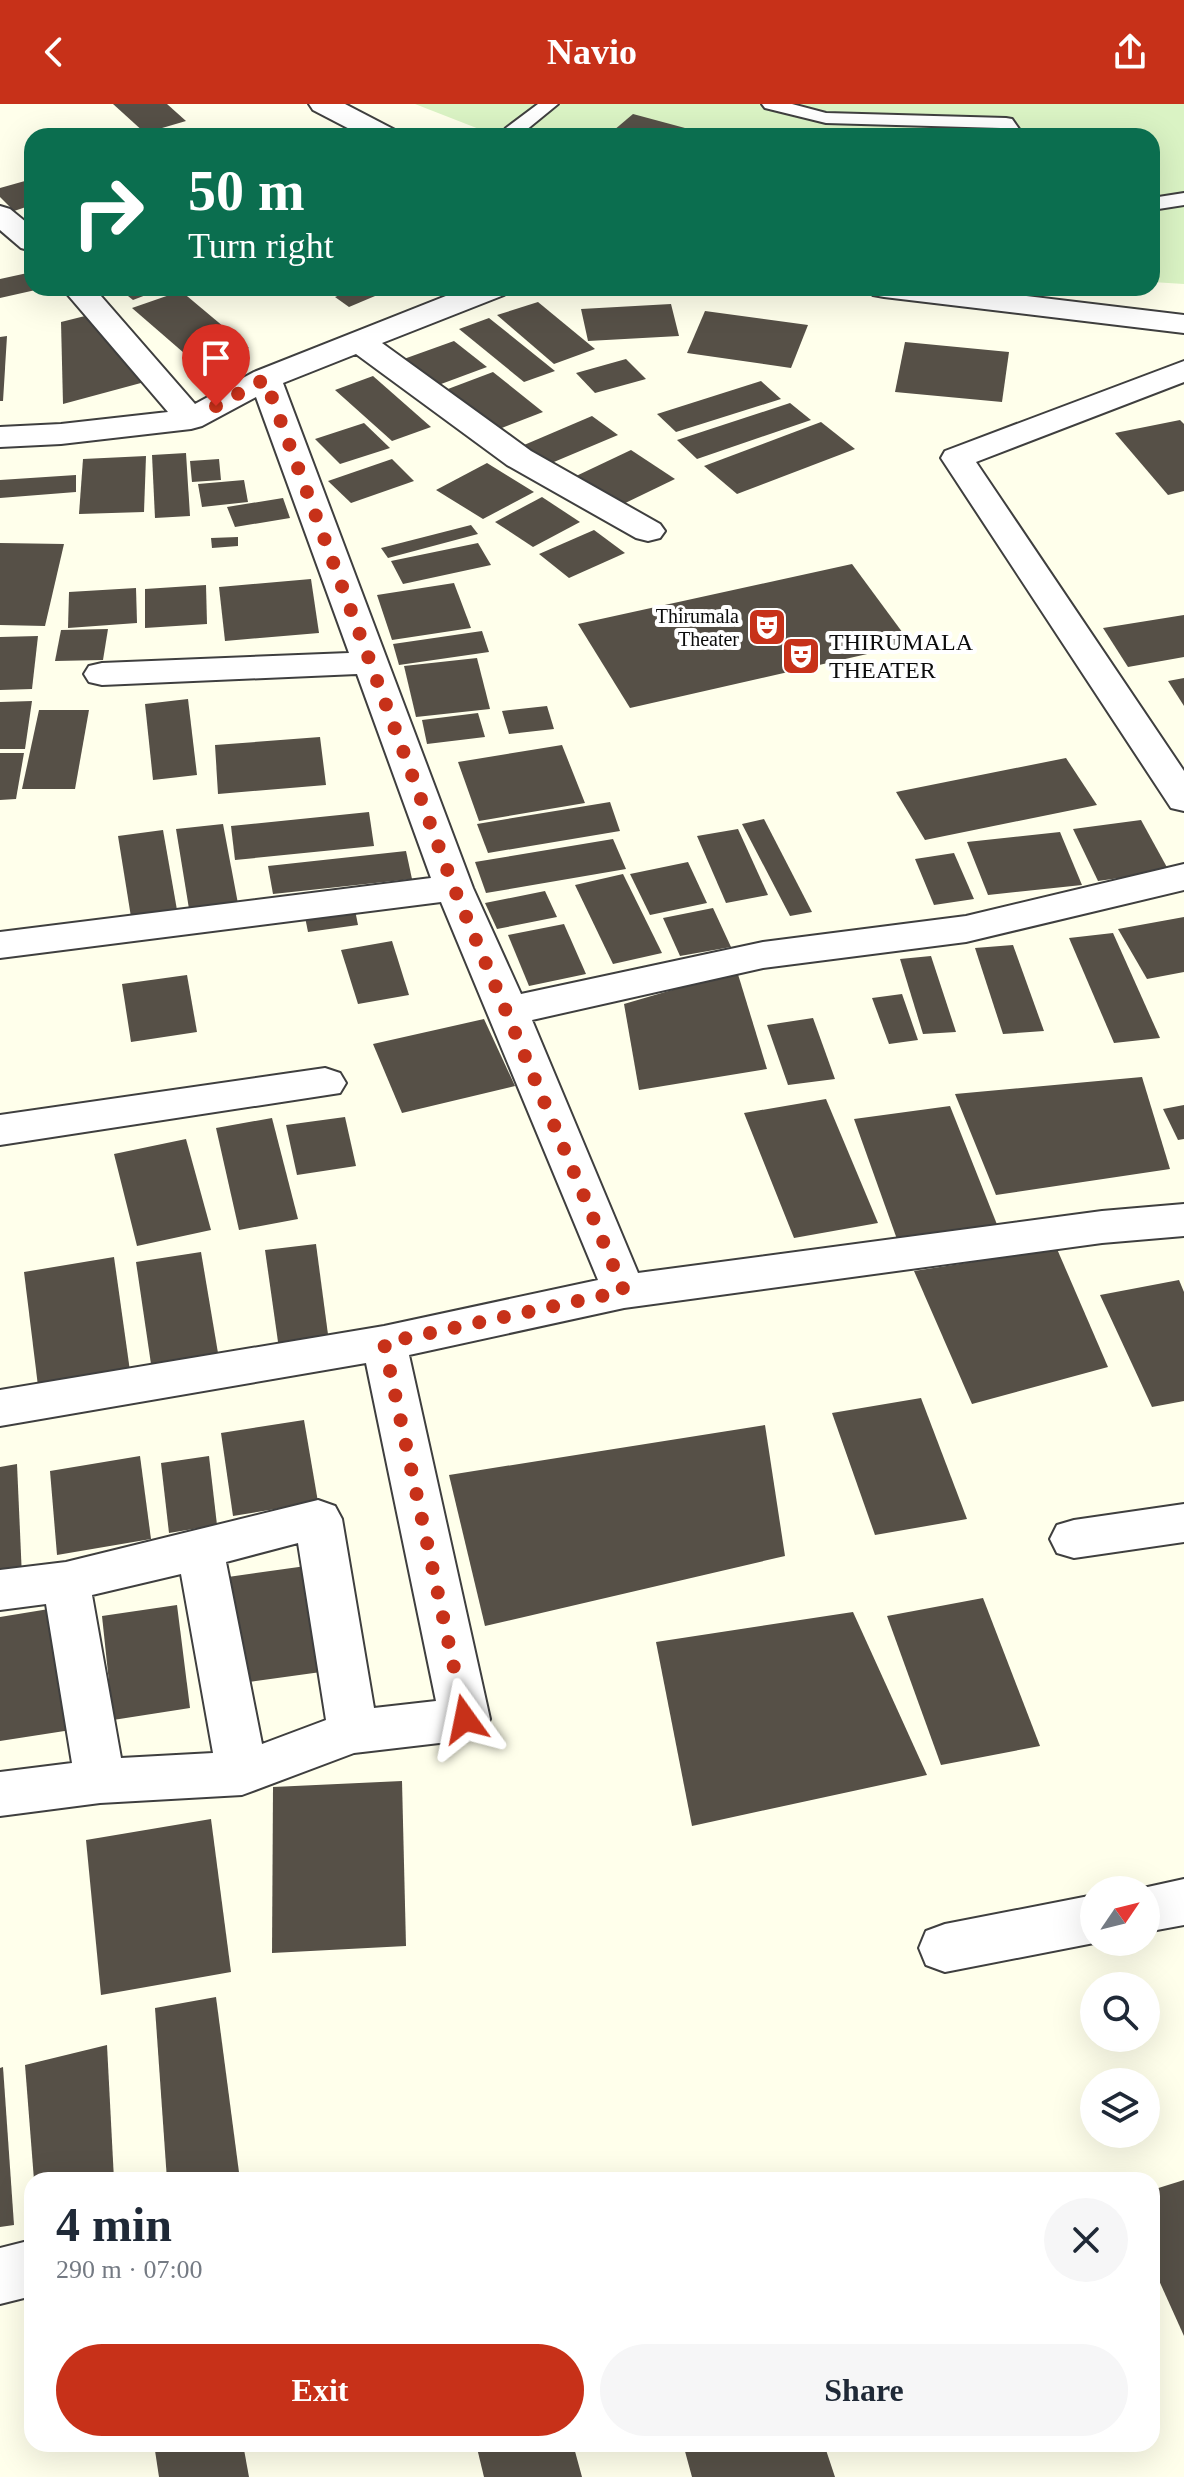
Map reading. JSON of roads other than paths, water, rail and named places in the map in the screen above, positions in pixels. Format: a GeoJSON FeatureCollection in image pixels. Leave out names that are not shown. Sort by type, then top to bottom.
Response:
{"type":"FeatureCollection","features":[{"type":"Feature","properties":{"kind":"street"},"geometry":{"type":"LineString","coordinates":[[323,104],[370,128]]}},
{"type":"Feature","properties":{"kind":"street"},"geometry":{"type":"LineString","coordinates":[[0,215],[24,235]]}},
{"type":"Feature","properties":{"kind":"street"},"geometry":{"type":"LineString","coordinates":[[84,296],[191,419]]}},
{"type":"Feature","properties":{"kind":"street"},"geometry":{"type":"LineString","coordinates":[[0,437],[61,434],[191,419],[265,379],[473,296]]}},
{"type":"Feature","properties":{"kind":"street"},"geometry":{"type":"LineString","coordinates":[[951,296],[1184,324]]}},
{"type":"Feature","properties":{"kind":"street"},"geometry":{"type":"LineString","coordinates":[[360,342],[519,458],[648,531]]}},
{"type":"Feature","properties":{"kind":"street"},"geometry":{"type":"LineString","coordinates":[[1184,371],[957,458],[1184,799]]}},
{"type":"Feature","properties":{"kind":"street"},"geometry":{"type":"LineString","coordinates":[[265,379],[454,888],[624,1291]]}},
{"type":"Feature","properties":{"kind":"street"},"geometry":{"type":"LineString","coordinates":[[102,674],[368,663]]}},
{"type":"Feature","properties":{"kind":"street"},"geometry":{"type":"LineString","coordinates":[[508,1011],[763,955],[966,929],[1184,877]]}},
{"type":"Feature","properties":{"kind":"street"},"geometry":{"type":"LineString","coordinates":[[0,945],[454,888]]}},
{"type":"Feature","properties":{"kind":"street"},"geometry":{"type":"LineString","coordinates":[[0,1130],[325,1083]]}},
{"type":"Feature","properties":{"kind":"street"},"geometry":{"type":"LineString","coordinates":[[0,1408],[384,1343],[624,1291],[1102,1227],[1184,1220]]}},
{"type":"Feature","properties":{"kind":"street"},"geometry":{"type":"LineString","coordinates":[[0,1794],[100,1781],[242,1773],[353,1732],[465,1719],[384,1343]]}},
{"type":"Feature","properties":{"kind":"street"},"geometry":{"type":"LineString","coordinates":[[0,1590],[66,1582],[318,1519],[353,1732]]}},
{"type":"Feature","properties":{"kind":"street"},"geometry":{"type":"LineString","coordinates":[[1074,1539],[1184,1523]]}},
{"type":"Feature","properties":{"kind":"street"},"geometry":{"type":"LineString","coordinates":[[200,1550],[242,1773]]}},
{"type":"Feature","properties":{"kind":"street"},"geometry":{"type":"LineString","coordinates":[[66,1582],[100,1781]]}},
{"type":"Feature","properties":{"kind":"street"},"geometry":{"type":"LineString","coordinates":[[1160,1906],[1184,1902]]}},
{"type":"Feature","properties":{"kind":"street"},"geometry":{"type":"LineString","coordinates":[[945,1948],[1080,1922]]}},
{"type":"Feature","properties":{"kind":"street"},"geometry":{"type":"LineString","coordinates":[[0,2276],[24,2270]]}},
{"type":"Feature","properties":{"kind":"lane"},"geometry":{"type":"LineString","coordinates":[[517,128],[549,104]]}},
{"type":"Feature","properties":{"kind":"lane"},"geometry":{"type":"LineString","coordinates":[[771,104],[826,118],[1006,123],[1009,128]]}},
{"type":"Feature","properties":{"kind":"lane"},"geometry":{"type":"LineString","coordinates":[[1160,203],[1184,199]]}},
{"type":"Feature","properties":{"kind":"place","name":"Thirumala Theater"},"geometry":{"type":"Point","coordinates":[767,627]}},
{"type":"Feature","properties":{"kind":"place","name":"THIRUMALA THEATER"},"geometry":{"type":"Point","coordinates":[801,656]}}]}
